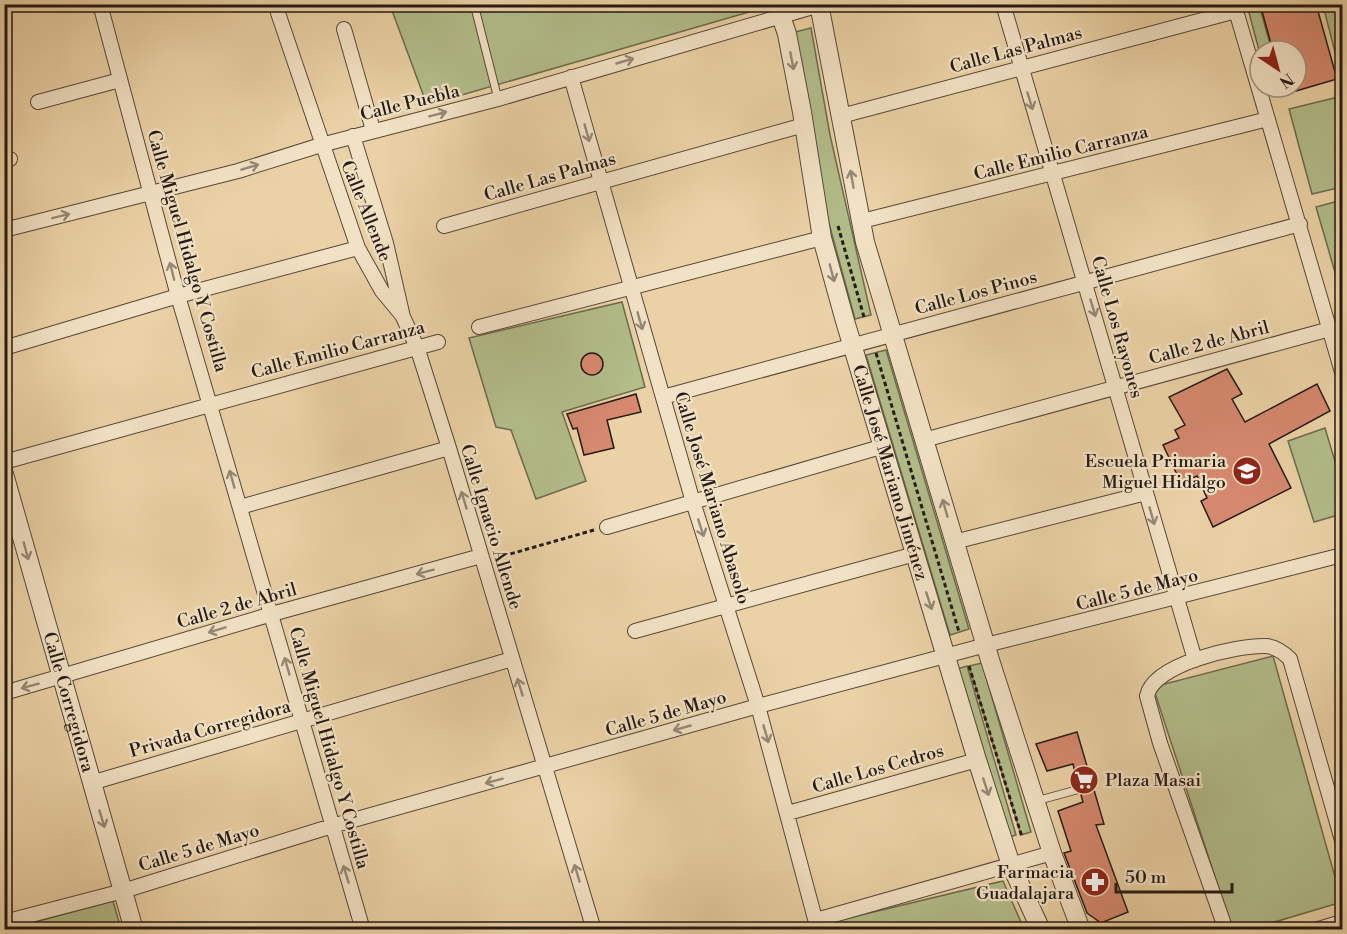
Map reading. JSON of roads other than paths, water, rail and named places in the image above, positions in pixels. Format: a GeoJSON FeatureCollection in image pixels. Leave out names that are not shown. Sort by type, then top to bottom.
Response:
{"type":"FeatureCollection","features":[{"type":"Feature","properties":{"kind":"street","name":"Calle Miguel Hidalgo Y Costilla"},"geometry":{"type":"LineString","coordinates":[[100,4],[178,296],[363,930]]}},
{"type":"Feature","properties":{"kind":"street","name":"Calle Los Rayones"},"geometry":{"type":"LineString","coordinates":[[1003,4],[1195,660]]}},
{"type":"Feature","properties":{"kind":"street"},"geometry":{"type":"LineString","coordinates":[[820,5],[862,221],[892,334],[986,645],[1052,853],[1081,930]]}},
{"type":"Feature","properties":{"kind":"street","name":"Calle Puebla"},"geometry":{"type":"LineString","coordinates":[[4,230],[152,194],[373,130],[498,99],[778,11],[820,5]]}},
{"type":"Feature","properties":{"kind":"street"},"geometry":{"type":"LineString","coordinates":[[1235,8],[1342,372]]}},
{"type":"Feature","properties":{"kind":"street","name":"Calle Las Palmas"},"geometry":{"type":"LineString","coordinates":[[841,116],[1235,8]]}},
{"type":"Feature","properties":{"kind":"street","name":"Calle José Mariano Jiménez"},"geometry":{"type":"LineString","coordinates":[[778,11],[787,34],[822,238],[852,344],[977,760],[1011,865],[1041,930]]}},
{"type":"Feature","properties":{"kind":"street"},"geometry":{"type":"LineString","coordinates":[[278,13],[321,145]]}},
{"type":"Feature","properties":{"kind":"street"},"geometry":{"type":"LineString","coordinates":[[344,29],[373,130]]}},
{"type":"Feature","properties":{"kind":"street","name":"Calle José Mariano Abasolo"},"geometry":{"type":"LineString","coordinates":[[571,77],[693,502],[758,706],[817,925]]}},
{"type":"Feature","properties":{"kind":"street"},"geometry":{"type":"LineString","coordinates":[[38,102],[120,80]]}},
{"type":"Feature","properties":{"kind":"street","name":"Calle Emilio Carranza"},"geometry":{"type":"LineString","coordinates":[[862,221],[1268,119]]}},
{"type":"Feature","properties":{"kind":"street","name":"Calle Las Palmas"},"geometry":{"type":"LineString","coordinates":[[444,226],[804,124]]}},
{"type":"Feature","properties":{"kind":"street","name":"Calle Ignacio Allende"},"geometry":{"type":"LineString","coordinates":[[353,136],[386,243],[403,317],[417,346],[449,448],[594,930]]}},
{"type":"Feature","properties":{"kind":"street","name":"Calle Allende"},"geometry":{"type":"LineString","coordinates":[[321,145],[358,248],[382,291],[403,317]]}},
{"type":"Feature","properties":{"kind":"street","name":"Calle Los Pinos"},"geometry":{"type":"LineString","coordinates":[[663,397],[1299,224]]}},
{"type":"Feature","properties":{"kind":"street"},"geometry":{"type":"LineString","coordinates":[[479,327],[822,238]]}},
{"type":"Feature","properties":{"kind":"street"},"geometry":{"type":"LineString","coordinates":[[4,348],[178,296],[358,248]]}},
{"type":"Feature","properties":{"kind":"street","name":"Calle 2 de Abril"},"geometry":{"type":"LineString","coordinates":[[924,440],[1330,329]]}},
{"type":"Feature","properties":{"kind":"street","name":"Calle Emilio Carranza"},"geometry":{"type":"LineString","coordinates":[[4,462],[438,342]]}},
{"type":"Feature","properties":{"kind":"street"},"geometry":{"type":"LineString","coordinates":[[607,527],[884,447]]}},
{"type":"Feature","properties":{"kind":"street"},"geometry":{"type":"LineString","coordinates":[[240,507],[449,448]]}},
{"type":"Feature","properties":{"kind":"street","name":"Calle Corregidora"},"geometry":{"type":"LineString","coordinates":[[4,474],[60,678],[134,930]]}},
{"type":"Feature","properties":{"kind":"street"},"geometry":{"type":"LineString","coordinates":[[954,542],[1146,493]]}},
{"type":"Feature","properties":{"kind":"street"},"geometry":{"type":"LineString","coordinates":[[635,631],[915,554]]}},
{"type":"Feature","properties":{"kind":"street","name":"Calle 5 de Mayo"},"geometry":{"type":"LineString","coordinates":[[4,922],[123,891],[332,826],[758,706],[986,645],[1176,599],[1342,555]]}},
{"type":"Feature","properties":{"kind":"street","name":"Calle 2 de Abril"},"geometry":{"type":"LineString","coordinates":[[4,693],[272,614],[482,559]]}},
{"type":"Feature","properties":{"kind":"street"},"geometry":{"type":"LineString","coordinates":[[1226,930],[1160,743],[1147,696],[1156,678],[1195,660],[1266,646],[1279,650],[1290,659],[1342,840]]}},
{"type":"Feature","properties":{"kind":"street","name":"Privada Corregidora"},"geometry":{"type":"LineString","coordinates":[[91,783],[512,659]]}},
{"type":"Feature","properties":{"kind":"street","name":"Calle Los Cedros"},"geometry":{"type":"LineString","coordinates":[[788,813],[977,760]]}},
{"type":"Feature","properties":{"kind":"street"},"geometry":{"type":"LineString","coordinates":[[817,925],[1052,853]]}},
{"type":"Feature","properties":{"kind":"street"},"geometry":{"type":"LineString","coordinates":[[1315,930],[1342,921]]}},
{"type":"Feature","properties":{"kind":"lane"},"geometry":{"type":"LineString","coordinates":[[474,4],[498,99]]}},
{"type":"Feature","properties":{"kind":"lane"},"geometry":{"type":"LineString","coordinates":[[1036,801],[1080,789]]}},
{"type":"Feature","properties":{"kind":"place","name":"Escuela Primaria Miguel Hidalgo"},"geometry":{"type":"Point","coordinates":[1247,471]}},
{"type":"Feature","properties":{"kind":"place","name":"Plaza Masai"},"geometry":{"type":"Point","coordinates":[1084,780]}},
{"type":"Feature","properties":{"kind":"place","name":"Farmacia Guadalajara"},"geometry":{"type":"Point","coordinates":[1095,882]}}]}
